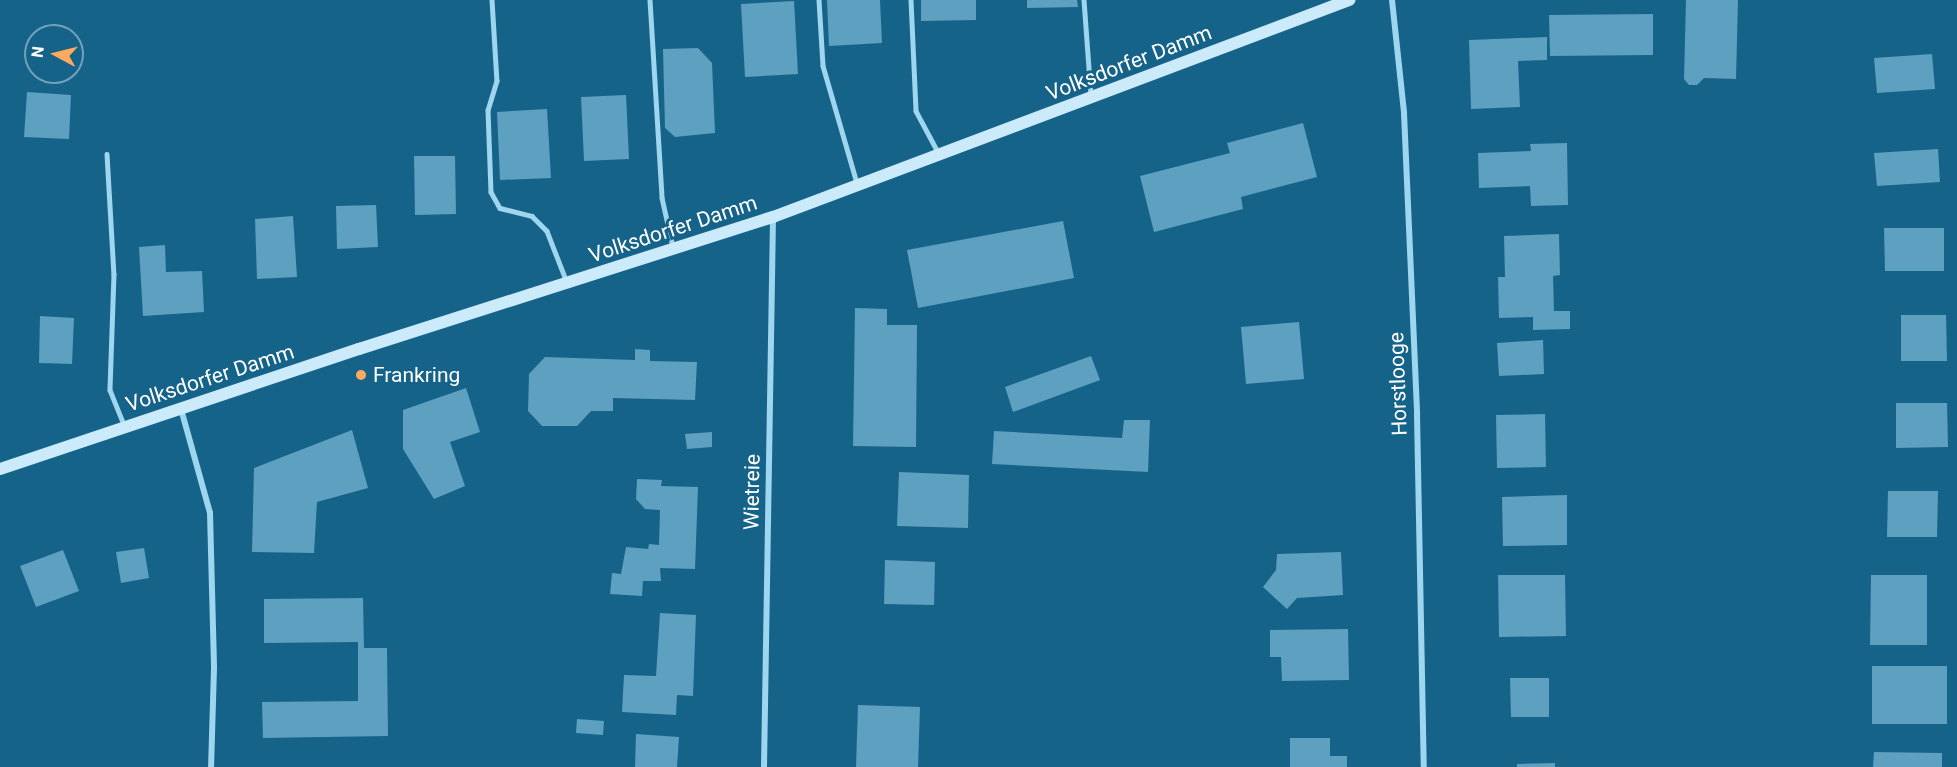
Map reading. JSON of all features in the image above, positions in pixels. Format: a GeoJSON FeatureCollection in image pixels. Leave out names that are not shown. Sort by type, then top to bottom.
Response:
{"type":"FeatureCollection","features":[{"type":"Feature","properties":{"kind":"main road","name":"Volksdorfer Damm"},"geometry":{"type":"LineString","coordinates":[[0,469],[773,218],[1349,0]]}},
{"type":"Feature","properties":{"kind":"street","name":"Horstlooge"},"geometry":{"type":"LineString","coordinates":[[1392,0],[1404,113],[1416,403],[1424,767]]}},
{"type":"Feature","properties":{"kind":"street","name":"Wietreie"},"geometry":{"type":"LineString","coordinates":[[764,767],[773,218]]}},
{"type":"Feature","properties":{"kind":"street"},"geometry":{"type":"LineString","coordinates":[[181,409],[210,513],[214,668],[211,767]]}},
{"type":"Feature","properties":{"kind":"lane"},"geometry":{"type":"LineString","coordinates":[[492,0],[497,81],[488,110],[491,192],[500,208],[532,216],[547,231],[567,283]]}},
{"type":"Feature","properties":{"kind":"lane"},"geometry":{"type":"LineString","coordinates":[[650,0],[662,198],[673,249]]}},
{"type":"Feature","properties":{"kind":"lane"},"geometry":{"type":"LineString","coordinates":[[819,0],[823,66],[858,186]]}},
{"type":"Feature","properties":{"kind":"lane"},"geometry":{"type":"LineString","coordinates":[[911,0],[916,111],[939,155]]}},
{"type":"Feature","properties":{"kind":"lane"},"geometry":{"type":"LineString","coordinates":[[1084,0],[1091,98]]}},
{"type":"Feature","properties":{"kind":"lane"},"geometry":{"type":"LineString","coordinates":[[107,154],[114,274],[110,390],[125,427]]}},
{"type":"Feature","properties":{"kind":"building"},"geometry":{"type":"Polygon","coordinates":[[[827,0],[880,0],[882,43],[829,46],[827,0]]]}},
{"type":"Feature","properties":{"kind":"building"},"geometry":{"type":"Polygon","coordinates":[[[921,0],[976,0],[976,20],[921,21],[921,0]]]}},
{"type":"Feature","properties":{"kind":"building"},"geometry":{"type":"Polygon","coordinates":[[[1027,0],[1077,0],[1078,7],[1027,8],[1027,0]]]}},
{"type":"Feature","properties":{"kind":"building"},"geometry":{"type":"Polygon","coordinates":[[[1686,0],[1738,0],[1736,79],[1704,78],[1697,85],[1689,85],[1684,79],[1686,0]]]}},
{"type":"Feature","properties":{"kind":"building"},"geometry":{"type":"Polygon","coordinates":[[[794,1],[798,74],[745,77],[741,4],[794,1]]]}},
{"type":"Feature","properties":{"kind":"building"},"geometry":{"type":"Polygon","coordinates":[[[1653,14],[1653,55],[1550,56],[1549,15],[1653,14]]]}},
{"type":"Feature","properties":{"kind":"building"},"geometry":{"type":"Polygon","coordinates":[[[1547,37],[1547,60],[1518,61],[1520,107],[1471,109],[1469,40],[1547,37]]]}},
{"type":"Feature","properties":{"kind":"building"},"geometry":{"type":"Polygon","coordinates":[[[698,48],[712,63],[715,133],[675,137],[665,128],[663,49],[698,48]]]}},
{"type":"Feature","properties":{"kind":"building"},"geometry":{"type":"Polygon","coordinates":[[[1932,54],[1935,89],[1877,93],[1874,58],[1932,54]]]}},
{"type":"Feature","properties":{"kind":"building"},"geometry":{"type":"Polygon","coordinates":[[[27,92],[71,95],[69,139],[24,137],[27,92]]]}},
{"type":"Feature","properties":{"kind":"building"},"geometry":{"type":"Polygon","coordinates":[[[626,95],[629,159],[584,161],[581,97],[626,95]]]}},
{"type":"Feature","properties":{"kind":"building"},"geometry":{"type":"Polygon","coordinates":[[[547,109],[551,178],[500,180],[497,112],[547,109]]]}},
{"type":"Feature","properties":{"kind":"building"},"geometry":{"type":"Polygon","coordinates":[[[1303,123],[1317,177],[1241,197],[1243,209],[1154,232],[1140,176],[1230,153],[1227,143],[1303,123]]]}},
{"type":"Feature","properties":{"kind":"building"},"geometry":{"type":"Polygon","coordinates":[[[1567,143],[1568,205],[1531,206],[1530,186],[1479,188],[1478,153],[1531,151],[1530,144],[1567,143]]]}},
{"type":"Feature","properties":{"kind":"building"},"geometry":{"type":"Polygon","coordinates":[[[1938,149],[1940,182],[1877,186],[1874,153],[1938,149]]]}},
{"type":"Feature","properties":{"kind":"building"},"geometry":{"type":"Polygon","coordinates":[[[414,156],[455,156],[456,214],[415,215],[414,156]]]}},
{"type":"Feature","properties":{"kind":"building"},"geometry":{"type":"Polygon","coordinates":[[[376,205],[378,247],[337,249],[336,206],[376,205]]]}},
{"type":"Feature","properties":{"kind":"building"},"geometry":{"type":"Polygon","coordinates":[[[293,216],[297,277],[257,279],[255,219],[293,216]]]}},
{"type":"Feature","properties":{"kind":"building"},"geometry":{"type":"Polygon","coordinates":[[[1063,221],[1074,278],[918,308],[907,250],[1063,221]]]}},
{"type":"Feature","properties":{"kind":"building"},"geometry":{"type":"Polygon","coordinates":[[[1884,228],[1944,228],[1944,271],[1885,271],[1884,228]]]}},
{"type":"Feature","properties":{"kind":"building"},"geometry":{"type":"Polygon","coordinates":[[[1559,234],[1560,275],[1553,276],[1554,311],[1570,311],[1570,329],[1533,330],[1533,317],[1499,318],[1498,277],[1505,277],[1504,236],[1559,234]]]}},
{"type":"Feature","properties":{"kind":"building"},"geometry":{"type":"Polygon","coordinates":[[[165,245],[166,272],[202,271],[204,312],[143,316],[139,247],[165,245]]]}},
{"type":"Feature","properties":{"kind":"building"},"geometry":{"type":"Polygon","coordinates":[[[855,308],[887,309],[887,325],[917,325],[916,447],[853,446],[855,308]]]}},
{"type":"Feature","properties":{"kind":"building"},"geometry":{"type":"Polygon","coordinates":[[[1901,315],[1946,315],[1947,361],[1901,361],[1901,315]]]}},
{"type":"Feature","properties":{"kind":"building"},"geometry":{"type":"Polygon","coordinates":[[[40,316],[74,318],[72,364],[39,363],[40,316]]]}},
{"type":"Feature","properties":{"kind":"building"},"geometry":{"type":"Polygon","coordinates":[[[1299,322],[1304,379],[1246,384],[1241,327],[1299,322]]]}},
{"type":"Feature","properties":{"kind":"building"},"geometry":{"type":"Polygon","coordinates":[[[1543,340],[1544,374],[1499,376],[1497,343],[1543,340]]]}},
{"type":"Feature","properties":{"kind":"building"},"geometry":{"type":"Polygon","coordinates":[[[635,349],[650,350],[650,361],[697,362],[695,400],[613,398],[613,411],[591,411],[577,426],[542,426],[528,411],[529,374],[545,357],[635,360],[635,349]]]}},
{"type":"Feature","properties":{"kind":"building"},"geometry":{"type":"Polygon","coordinates":[[[1091,356],[1100,380],[1013,412],[1005,387],[1091,356]]]}},
{"type":"Feature","properties":{"kind":"building"},"geometry":{"type":"Polygon","coordinates":[[[466,388],[480,432],[450,442],[465,486],[434,499],[403,449],[403,410],[466,388]]]}},
{"type":"Feature","properties":{"kind":"building"},"geometry":{"type":"Polygon","coordinates":[[[1896,403],[1947,403],[1948,447],[1896,448],[1896,403]]]}},
{"type":"Feature","properties":{"kind":"building"},"geometry":{"type":"Polygon","coordinates":[[[1545,414],[1546,467],[1497,468],[1496,415],[1545,414]]]}},
{"type":"Feature","properties":{"kind":"building"},"geometry":{"type":"Polygon","coordinates":[[[1124,420],[1150,420],[1148,472],[992,464],[994,431],[1122,438],[1124,420]]]}},
{"type":"Feature","properties":{"kind":"building"},"geometry":{"type":"Polygon","coordinates":[[[352,430],[368,488],[317,502],[314,553],[252,552],[254,468],[352,430]]]}},
{"type":"Feature","properties":{"kind":"building"},"geometry":{"type":"Polygon","coordinates":[[[712,432],[712,447],[687,449],[685,434],[712,432]]]}},
{"type":"Feature","properties":{"kind":"building"},"geometry":{"type":"Polygon","coordinates":[[[899,472],[969,475],[968,528],[897,526],[899,472]]]}},
{"type":"Feature","properties":{"kind":"building"},"geometry":{"type":"Polygon","coordinates":[[[637,479],[662,480],[661,486],[698,487],[695,569],[660,568],[661,581],[643,581],[642,596],[610,594],[612,573],[621,574],[626,547],[648,549],[649,544],[659,545],[660,510],[645,509],[636,499],[637,479]]]}},
{"type":"Feature","properties":{"kind":"building"},"geometry":{"type":"Polygon","coordinates":[[[1888,491],[1938,491],[1937,537],[1887,537],[1888,491]]]}},
{"type":"Feature","properties":{"kind":"building"},"geometry":{"type":"Polygon","coordinates":[[[1567,495],[1567,545],[1503,546],[1502,497],[1567,495]]]}},
{"type":"Feature","properties":{"kind":"building"},"geometry":{"type":"Polygon","coordinates":[[[144,548],[149,578],[121,583],[116,552],[144,548]]]}},
{"type":"Feature","properties":{"kind":"building"},"geometry":{"type":"Polygon","coordinates":[[[63,550],[79,591],[36,607],[20,566],[63,550]]]}},
{"type":"Feature","properties":{"kind":"building"},"geometry":{"type":"Polygon","coordinates":[[[1341,552],[1343,595],[1297,598],[1287,609],[1263,587],[1276,570],[1277,554],[1341,552]]]}},
{"type":"Feature","properties":{"kind":"building"},"geometry":{"type":"Polygon","coordinates":[[[885,560],[935,562],[934,605],[884,604],[885,560]]]}},
{"type":"Feature","properties":{"kind":"building"},"geometry":{"type":"Polygon","coordinates":[[[1498,575],[1565,575],[1566,636],[1499,637],[1498,575]]]}},
{"type":"Feature","properties":{"kind":"building"},"geometry":{"type":"Polygon","coordinates":[[[1871,575],[1927,575],[1927,645],[1870,645],[1871,575]]]}},
{"type":"Feature","properties":{"kind":"building"},"geometry":{"type":"Polygon","coordinates":[[[363,598],[364,648],[387,648],[388,736],[263,738],[262,702],[358,701],[358,642],[264,643],[264,599],[363,598]]]}},
{"type":"Feature","properties":{"kind":"building"},"geometry":{"type":"Polygon","coordinates":[[[660,613],[696,615],[693,696],[677,695],[676,715],[622,712],[624,675],[656,676],[660,613]]]}},
{"type":"Feature","properties":{"kind":"building"},"geometry":{"type":"Polygon","coordinates":[[[1348,629],[1349,680],[1282,681],[1281,657],[1270,657],[1270,630],[1348,629]]]}},
{"type":"Feature","properties":{"kind":"building"},"geometry":{"type":"Polygon","coordinates":[[[1872,666],[1947,666],[1947,724],[1872,724],[1872,666]]]}},
{"type":"Feature","properties":{"kind":"building"},"geometry":{"type":"Polygon","coordinates":[[[1510,678],[1549,678],[1549,717],[1511,717],[1510,678]]]}},
{"type":"Feature","properties":{"kind":"building"},"geometry":{"type":"Polygon","coordinates":[[[858,705],[920,707],[918,767],[856,767],[858,705]]]}},
{"type":"Feature","properties":{"kind":"building"},"geometry":{"type":"Polygon","coordinates":[[[577,719],[604,721],[603,735],[576,733],[577,719]]]}},
{"type":"Feature","properties":{"kind":"building"},"geometry":{"type":"Polygon","coordinates":[[[636,734],[679,737],[677,767],[635,767],[636,734]]]}},
{"type":"Feature","properties":{"kind":"building"},"geometry":{"type":"Polygon","coordinates":[[[1290,738],[1330,738],[1330,756],[1347,756],[1347,767],[1290,767],[1290,738]]]}},
{"type":"Feature","properties":{"kind":"building"},"geometry":{"type":"Polygon","coordinates":[[[1874,752],[1942,753],[1942,767],[1873,767],[1874,752]]]}},
{"type":"Feature","properties":{"kind":"building"},"geometry":{"type":"Polygon","coordinates":[[[1555,763],[1555,767],[1517,767],[1517,764],[1555,763]]]}},
{"type":"Feature","properties":{"kind":"place","name":"Frankring"},"geometry":{"type":"Point","coordinates":[361,375]}}]}
